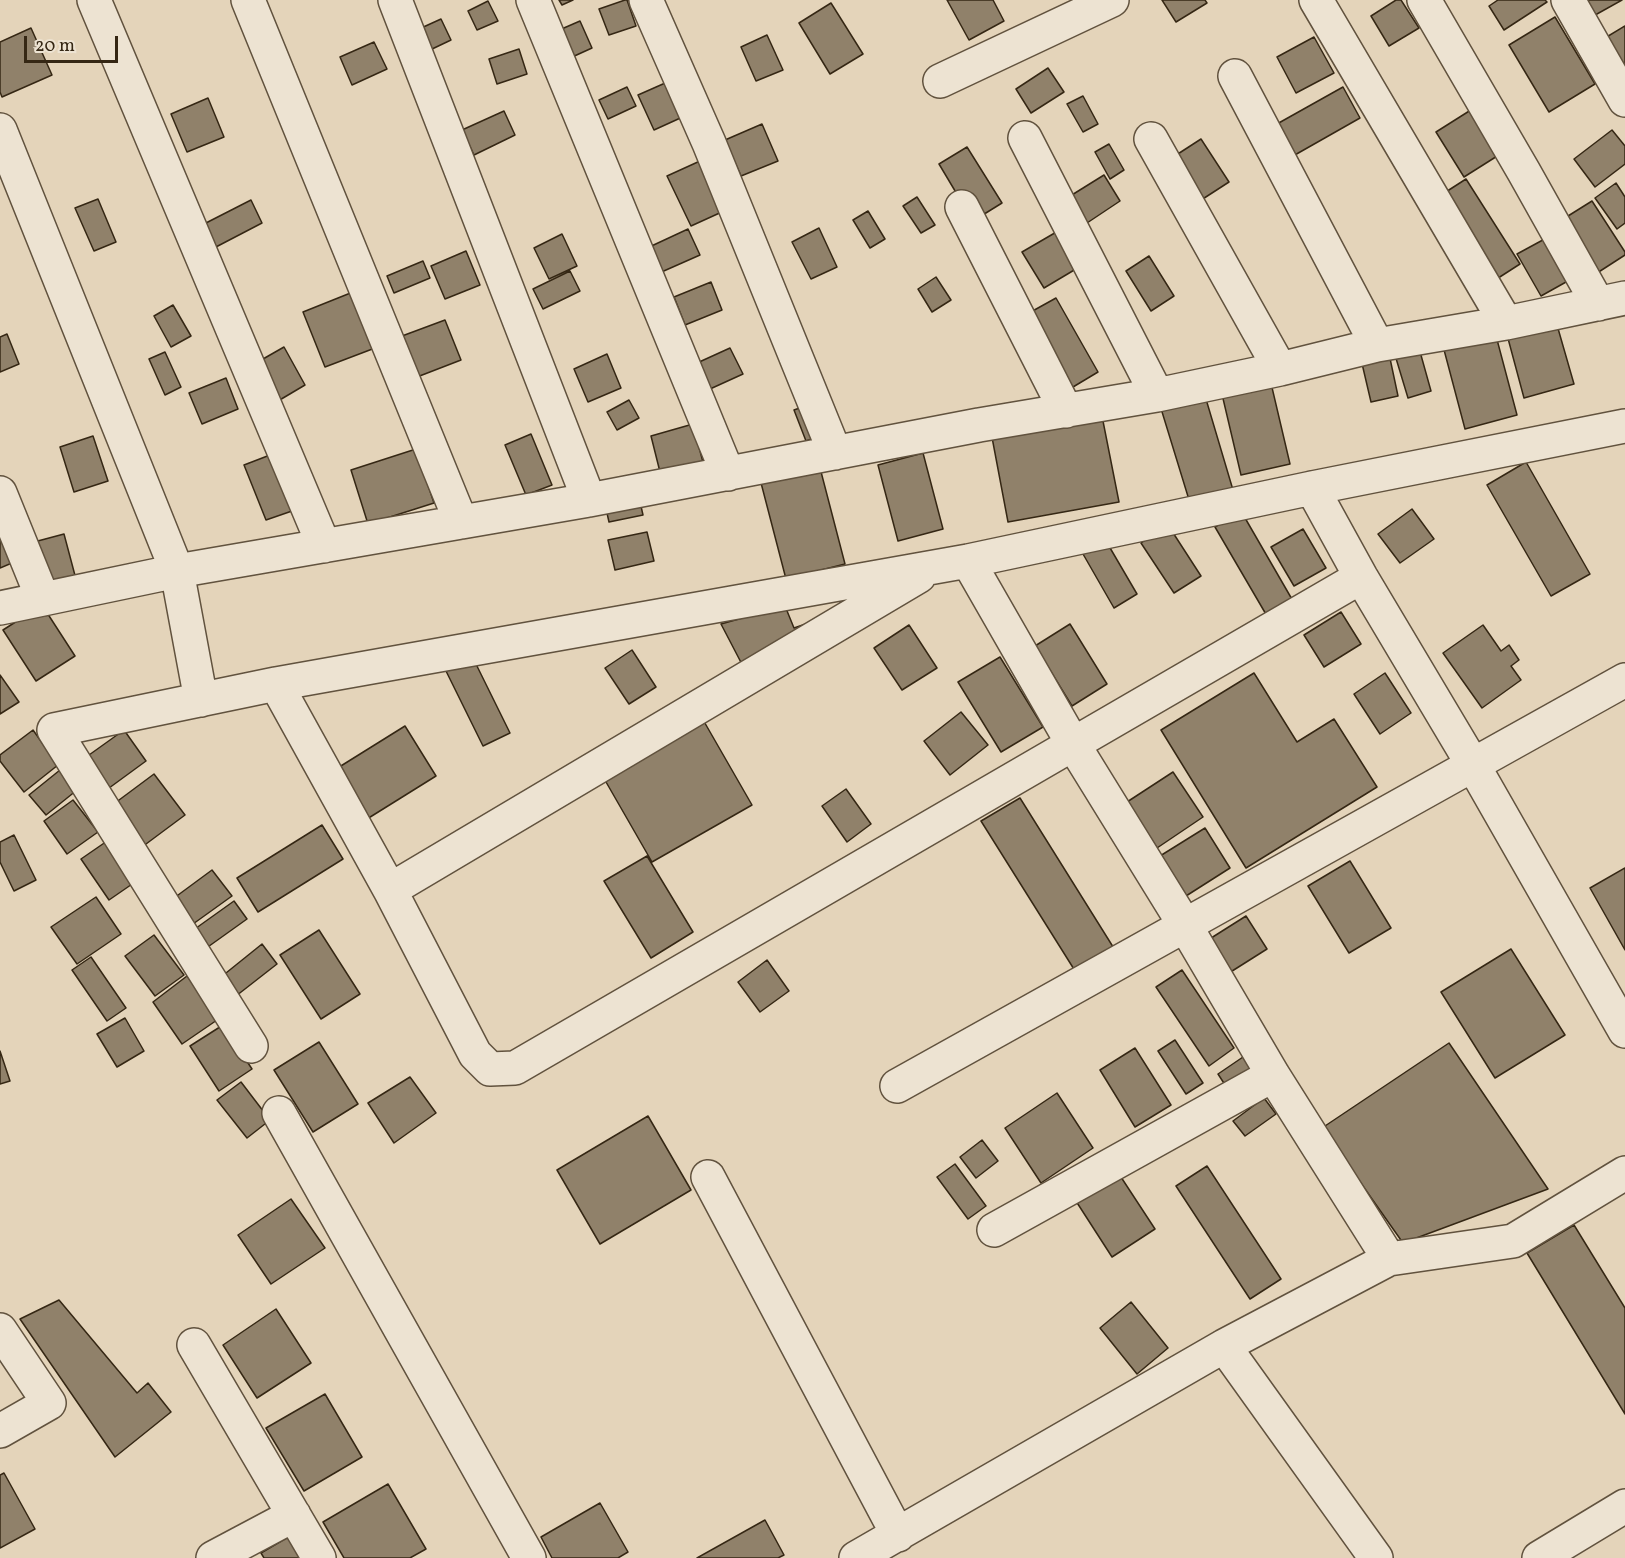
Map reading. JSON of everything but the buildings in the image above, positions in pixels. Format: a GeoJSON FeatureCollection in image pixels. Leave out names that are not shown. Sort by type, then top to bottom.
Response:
{"type":"FeatureCollection","features":[{"type":"Feature","properties":{"kind":"street"},"geometry":{"type":"LineString","coordinates":[[94,0],[324,546]]}},
{"type":"Feature","properties":{"kind":"street"},"geometry":{"type":"LineString","coordinates":[[248,0],[461,522]]}},
{"type":"Feature","properties":{"kind":"street"},"geometry":{"type":"LineString","coordinates":[[395,0],[589,500]]}},
{"type":"Feature","properties":{"kind":"street"},"geometry":{"type":"LineString","coordinates":[[533,0],[728,474]]}},
{"type":"Feature","properties":{"kind":"street"},"geometry":{"type":"LineString","coordinates":[[646,0],[709,142],[835,453]]}},
{"type":"Feature","properties":{"kind":"street"},"geometry":{"type":"LineString","coordinates":[[940,81],[1112,0]]}},
{"type":"Feature","properties":{"kind":"street"},"geometry":{"type":"LineString","coordinates":[[1316,0],[1506,323]]}},
{"type":"Feature","properties":{"kind":"street"},"geometry":{"type":"LineString","coordinates":[[0,608],[177,571],[589,500],[1156,395],[1280,369],[1377,345],[1506,323],[1611,301],[1524,172],[1424,0]]}},
{"type":"Feature","properties":{"kind":"street"},"geometry":{"type":"LineString","coordinates":[[1568,0],[1625,100]]}},
{"type":"Feature","properties":{"kind":"street"},"geometry":{"type":"LineString","coordinates":[[1235,76],[1377,345]]}},
{"type":"Feature","properties":{"kind":"street"},"geometry":{"type":"LineString","coordinates":[[0,130],[177,571],[201,700]]}},
{"type":"Feature","properties":{"kind":"street"},"geometry":{"type":"LineString","coordinates":[[1025,138],[1156,395]]}},
{"type":"Feature","properties":{"kind":"street"},"geometry":{"type":"LineString","coordinates":[[1151,139],[1280,369]]}},
{"type":"Feature","properties":{"kind":"street"},"geometry":{"type":"LineString","coordinates":[[962,207],[1066,411]]}},
{"type":"Feature","properties":{"kind":"street"},"geometry":{"type":"LineString","coordinates":[[251,1046],[54,730],[276,684],[968,561],[1312,488],[1625,426]]}},
{"type":"Feature","properties":{"kind":"street"},"geometry":{"type":"LineString","coordinates":[[1312,488],[1361,577],[1473,765],[1625,1031]]}},
{"type":"Feature","properties":{"kind":"street"},"geometry":{"type":"LineString","coordinates":[[0,493],[43,599]]}},
{"type":"Feature","properties":{"kind":"street"},"geometry":{"type":"LineString","coordinates":[[968,561],[1073,744],[1186,927],[1273,1075],[1389,1259]]}},
{"type":"Feature","properties":{"kind":"street"},"geometry":{"type":"LineString","coordinates":[[390,890],[936,566]]}},
{"type":"Feature","properties":{"kind":"street"},"geometry":{"type":"LineString","coordinates":[[276,684],[390,890],[475,1054],[490,1069],[515,1068],[1361,577]]}},
{"type":"Feature","properties":{"kind":"street"},"geometry":{"type":"LineString","coordinates":[[897,1086],[1186,927],[1625,680]]}},
{"type":"Feature","properties":{"kind":"street"},"geometry":{"type":"LineString","coordinates":[[994,1230],[1273,1075]]}},
{"type":"Feature","properties":{"kind":"street"},"geometry":{"type":"LineString","coordinates":[[279,1113],[529,1558]]}},
{"type":"Feature","properties":{"kind":"street"},"geometry":{"type":"LineString","coordinates":[[856,1558],[1224,1346],[1389,1259],[1513,1241],[1625,1173]]}},
{"type":"Feature","properties":{"kind":"street"},"geometry":{"type":"LineString","coordinates":[[708,1177],[898,1535]]}},
{"type":"Feature","properties":{"kind":"street"},"geometry":{"type":"LineString","coordinates":[[0,1330],[49,1403],[0,1431]]}},
{"type":"Feature","properties":{"kind":"street"},"geometry":{"type":"LineString","coordinates":[[194,1345],[319,1558]]}},
{"type":"Feature","properties":{"kind":"street"},"geometry":{"type":"LineString","coordinates":[[1224,1346],[1376,1558]]}},
{"type":"Feature","properties":{"kind":"street"},"geometry":{"type":"LineString","coordinates":[[1539,1558],[1625,1506]]}},
{"type":"Feature","properties":{"kind":"street"},"geometry":{"type":"LineString","coordinates":[[213,1558],[294,1515]]}}]}
